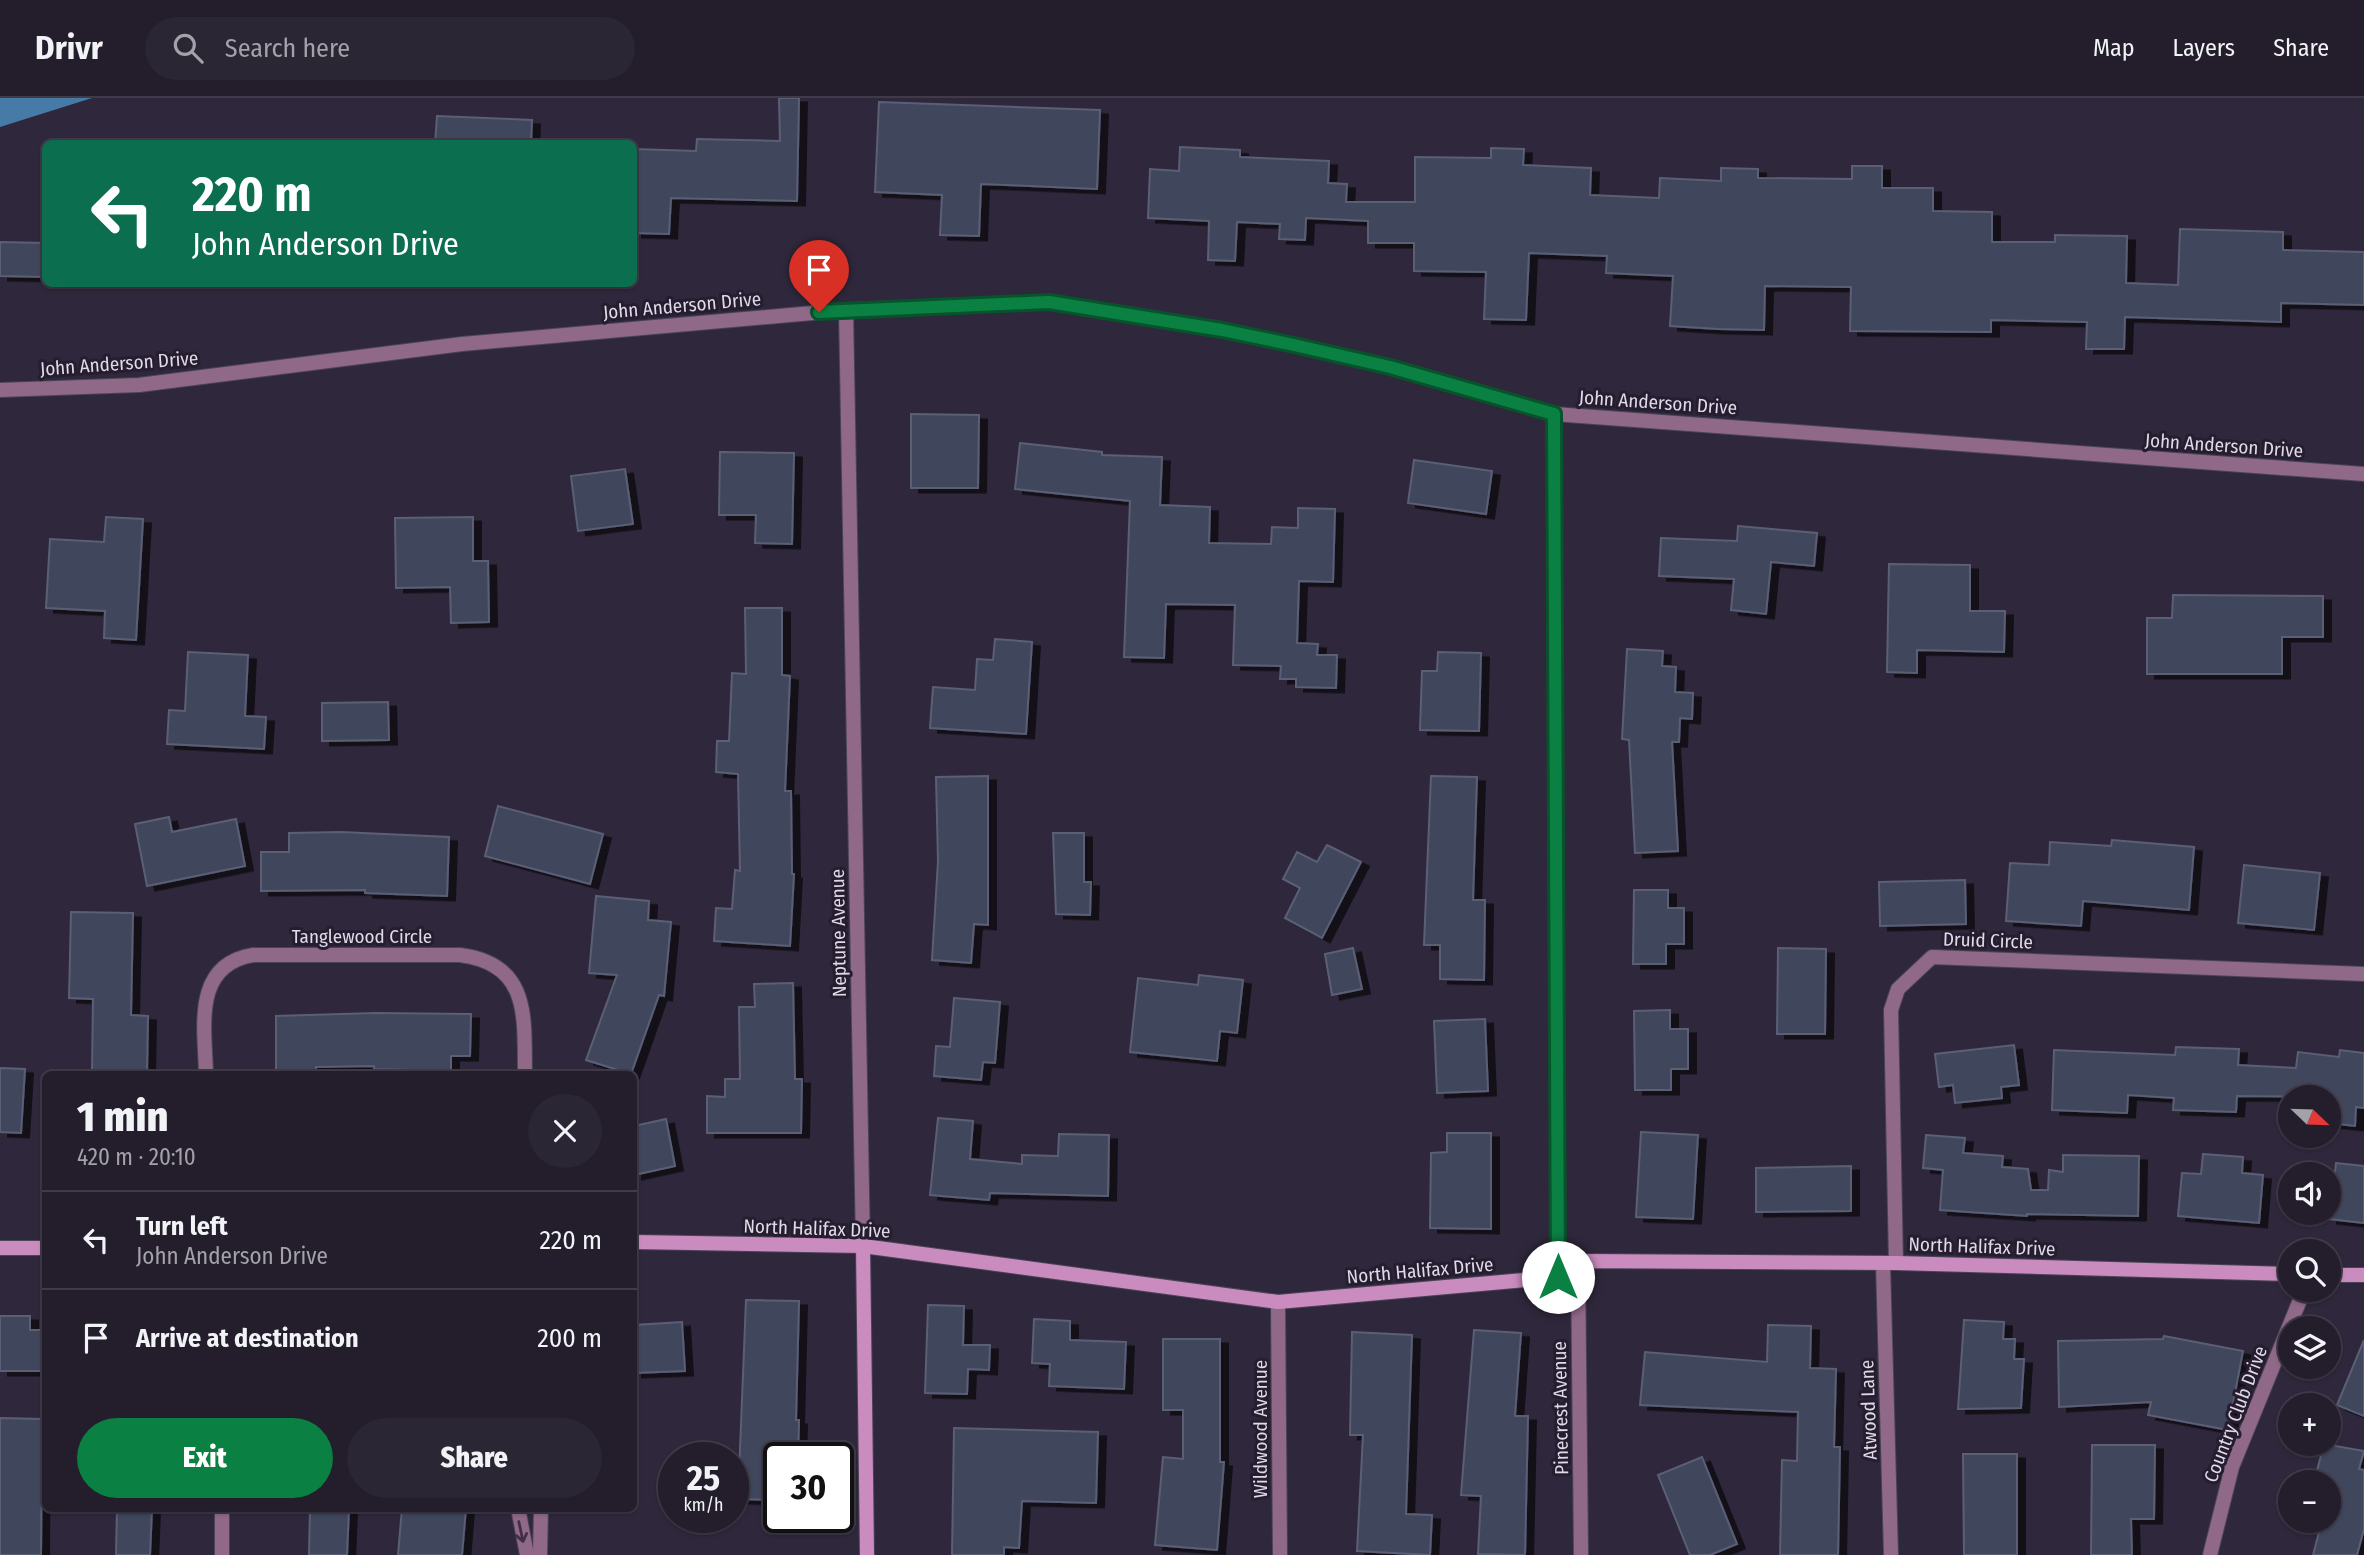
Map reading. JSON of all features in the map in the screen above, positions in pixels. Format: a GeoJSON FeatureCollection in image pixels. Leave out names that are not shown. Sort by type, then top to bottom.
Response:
{"type":"FeatureCollection","features":[{"type":"Feature","properties":{"kind":"street","name":"John Anderson Drive"},"geometry":{"type":"LineString","coordinates":[[0,390],[138,385],[462,344],[846,310],[1049,302],[1273,341],[1390,367],[1554,414],[2364,474]]}},
{"type":"Feature","properties":{"kind":"street","name":"Neptune Avenue"},"geometry":{"type":"LineString","coordinates":[[846,310],[867,1555]]}},
{"type":"Feature","properties":{"kind":"street"},"geometry":{"type":"LineString","coordinates":[[1554,414],[1558,1277]]}},
{"type":"Feature","properties":{"kind":"street","name":"Tanglewood Circle"},"geometry":{"type":"LineString","coordinates":[[206,1071],[205,1018],[211,984],[227,963],[253,955],[479,958],[506,973],[515,986],[524,1021],[525,1071]]}},
{"type":"Feature","properties":{"kind":"street","name":"Druid Circle"},"geometry":{"type":"LineString","coordinates":[[1890,1263],[1891,1010],[1898,989],[1932,957],[2364,974]]}},
{"type":"Feature","properties":{"kind":"street","name":"North Halifax Drive"},"geometry":{"type":"LineString","coordinates":[[637,1242],[863,1246],[1278,1302],[1558,1277]]}},
{"type":"Feature","properties":{"kind":"street"},"geometry":{"type":"LineString","coordinates":[[0,1248],[42,1248]]}},
{"type":"Feature","properties":{"kind":"street"},"geometry":{"type":"LineString","coordinates":[[1558,1277],[1578,1261]]}},
{"type":"Feature","properties":{"kind":"street","name":"North Halifax Drive"},"geometry":{"type":"LineString","coordinates":[[1578,1261],[1890,1263],[2278,1274]]}},
{"type":"Feature","properties":{"kind":"street","name":"Pinecrest Avenue"},"geometry":{"type":"LineString","coordinates":[[1578,1261],[1581,1555]]}},
{"type":"Feature","properties":{"kind":"street","name":"Atwood Lane"},"geometry":{"type":"LineString","coordinates":[[1890,1263],[1891,1555]]}},
{"type":"Feature","properties":{"kind":"street"},"geometry":{"type":"LineString","coordinates":[[2341,1275],[2364,1275]]}},
{"type":"Feature","properties":{"kind":"street","name":"Wildwood Avenue"},"geometry":{"type":"LineString","coordinates":[[1278,1302],[1280,1555]]}},
{"type":"Feature","properties":{"kind":"street","name":"Country Club Drive"},"geometry":{"type":"LineString","coordinates":[[2210,1555],[2232,1467],[2299,1302]]}},
{"type":"Feature","properties":{"kind":"street"},"geometry":{"type":"LineString","coordinates":[[222,1512],[222,1555]]}},
{"type":"Feature","properties":{"kind":"street"},"geometry":{"type":"LineString","coordinates":[[519,1512],[527,1555]]}},
{"type":"Feature","properties":{"kind":"street"},"geometry":{"type":"LineString","coordinates":[[540,1555],[541,1512]]}},
{"type":"Feature","properties":{"kind":"water"},"geometry":{"type":"Polygon","coordinates":[[[0,98],[92,98],[0,127],[0,98]]]}},
{"type":"Feature","properties":{"kind":"building"},"geometry":{"type":"Polygon","coordinates":[[[779,98],[799,98],[797,201],[671,198],[669,234],[637,233],[637,149],[696,151],[697,139],[780,141],[779,98]]]}},
{"type":"Feature","properties":{"kind":"building"},"geometry":{"type":"Polygon","coordinates":[[[879,102],[1100,110],[1097,189],[981,184],[979,236],[940,235],[942,195],[875,192],[879,102]]]}},
{"type":"Feature","properties":{"kind":"building"},"geometry":{"type":"Polygon","coordinates":[[[437,116],[532,120],[531,140],[435,140],[437,116]]]}},
{"type":"Feature","properties":{"kind":"building"},"geometry":{"type":"Polygon","coordinates":[[[1180,147],[1240,150],[1240,157],[1329,161],[1328,183],[1347,184],[1346,202],[1415,202],[1415,157],[1491,158],[1491,148],[1524,149],[1523,165],[1591,168],[1590,195],[1659,198],[1660,178],[1721,181],[1721,168],[1758,169],[1758,178],[1852,179],[1852,166],[1882,166],[1882,188],[1933,188],[1933,211],[1992,212],[1992,242],[2055,242],[2055,235],[2127,236],[2126,283],[2178,285],[2180,229],[2283,232],[2283,250],[2364,252],[2364,305],[2281,303],[2281,322],[2125,317],[2124,349],[2086,349],[2087,322],[1991,320],[1991,332],[1850,331],[1851,287],[1765,286],[1764,330],[1718,329],[1670,326],[1673,276],[1606,273],[1607,256],[1529,253],[1526,320],[1484,319],[1486,272],[1414,271],[1414,243],[1368,243],[1368,221],[1306,218],[1305,240],[1279,239],[1280,224],[1237,222],[1235,261],[1208,260],[1209,221],[1148,218],[1150,169],[1179,171],[1180,147]]]}},
{"type":"Feature","properties":{"kind":"building"},"geometry":{"type":"Polygon","coordinates":[[[0,242],[42,243],[42,277],[0,276],[0,242]]]}},
{"type":"Feature","properties":{"kind":"building"},"geometry":{"type":"Polygon","coordinates":[[[911,414],[979,415],[978,488],[911,488],[911,414]]]}},
{"type":"Feature","properties":{"kind":"building"},"geometry":{"type":"Polygon","coordinates":[[[1020,443],[1102,452],[1102,455],[1162,457],[1160,505],[1210,507],[1209,543],[1271,544],[1272,527],[1298,528],[1298,508],[1335,509],[1333,582],[1299,581],[1297,643],[1318,644],[1317,655],[1337,655],[1336,688],[1296,687],[1296,679],[1280,679],[1281,666],[1233,665],[1235,605],[1166,604],[1164,658],[1124,657],[1130,501],[1015,489],[1020,443]]]}},
{"type":"Feature","properties":{"kind":"building"},"geometry":{"type":"Polygon","coordinates":[[[720,452],[794,453],[792,544],[755,543],[756,515],[719,515],[720,452]]]}},
{"type":"Feature","properties":{"kind":"building"},"geometry":{"type":"Polygon","coordinates":[[[1414,460],[1492,471],[1486,514],[1408,503],[1414,460]]]}},
{"type":"Feature","properties":{"kind":"building"},"geometry":{"type":"Polygon","coordinates":[[[625,469],[633,524],[578,531],[571,476],[625,469]]]}},
{"type":"Feature","properties":{"kind":"building"},"geometry":{"type":"Polygon","coordinates":[[[106,517],[143,519],[136,640],[104,638],[105,611],[46,608],[50,539],[104,542],[106,517]]]}},
{"type":"Feature","properties":{"kind":"building"},"geometry":{"type":"Polygon","coordinates":[[[473,517],[473,561],[488,561],[489,622],[451,623],[450,587],[396,588],[395,518],[473,517]]]}},
{"type":"Feature","properties":{"kind":"building"},"geometry":{"type":"Polygon","coordinates":[[[1738,526],[1817,533],[1814,566],[1771,562],[1766,614],[1731,610],[1734,579],[1659,576],[1661,538],[1737,541],[1738,526]]]}},
{"type":"Feature","properties":{"kind":"building"},"geometry":{"type":"Polygon","coordinates":[[[1889,564],[1970,565],[1970,611],[2005,611],[2004,652],[1917,650],[1917,673],[1887,672],[1889,564]]]}},
{"type":"Feature","properties":{"kind":"building"},"geometry":{"type":"Polygon","coordinates":[[[2173,595],[2323,596],[2323,637],[2282,637],[2282,674],[2147,674],[2147,618],[2172,618],[2173,595]]]}},
{"type":"Feature","properties":{"kind":"building"},"geometry":{"type":"Polygon","coordinates":[[[745,608],[782,608],[782,675],[790,676],[785,791],[791,791],[794,874],[790,946],[714,941],[716,908],[732,909],[735,870],[740,871],[738,774],[716,772],[717,741],[729,741],[732,673],[746,674],[745,608]]]}},
{"type":"Feature","properties":{"kind":"building"},"geometry":{"type":"Polygon","coordinates":[[[995,639],[1032,642],[1026,734],[930,728],[933,687],[975,690],[977,659],[993,660],[995,639]]]}},
{"type":"Feature","properties":{"kind":"building"},"geometry":{"type":"Polygon","coordinates":[[[1627,649],[1663,651],[1662,666],[1676,667],[1675,692],[1693,693],[1692,719],[1680,718],[1679,742],[1672,742],[1678,851],[1635,853],[1629,740],[1622,739],[1627,649]]]}},
{"type":"Feature","properties":{"kind":"building"},"geometry":{"type":"Polygon","coordinates":[[[188,652],[248,655],[245,716],[266,717],[264,749],[167,744],[169,710],[185,711],[188,652]]]}},
{"type":"Feature","properties":{"kind":"building"},"geometry":{"type":"Polygon","coordinates":[[[1438,652],[1481,653],[1479,731],[1420,730],[1422,671],[1437,671],[1438,652]]]}},
{"type":"Feature","properties":{"kind":"building"},"geometry":{"type":"Polygon","coordinates":[[[388,702],[389,740],[322,741],[322,703],[388,702]]]}},
{"type":"Feature","properties":{"kind":"building"},"geometry":{"type":"Polygon","coordinates":[[[988,776],[988,925],[974,924],[971,963],[932,960],[938,861],[936,777],[988,776]]]}},
{"type":"Feature","properties":{"kind":"building"},"geometry":{"type":"Polygon","coordinates":[[[1431,776],[1477,777],[1473,900],[1485,900],[1484,980],[1440,979],[1440,945],[1424,945],[1431,776]]]}},
{"type":"Feature","properties":{"kind":"building"},"geometry":{"type":"Polygon","coordinates":[[[498,806],[603,834],[590,884],[485,856],[498,806]]]}},
{"type":"Feature","properties":{"kind":"building"},"geometry":{"type":"Polygon","coordinates":[[[169,817],[172,832],[236,819],[245,866],[147,886],[135,824],[169,817]]]}},
{"type":"Feature","properties":{"kind":"building"},"geometry":{"type":"Polygon","coordinates":[[[341,832],[449,837],[447,896],[365,893],[365,890],[261,891],[261,852],[289,852],[289,833],[341,832]]]}},
{"type":"Feature","properties":{"kind":"building"},"geometry":{"type":"Polygon","coordinates":[[[1053,833],[1084,833],[1084,882],[1091,882],[1090,915],[1056,914],[1053,833]]]}},
{"type":"Feature","properties":{"kind":"building"},"geometry":{"type":"Polygon","coordinates":[[[2112,840],[2194,847],[2189,910],[2083,901],[2081,926],[2006,921],[2010,863],[2049,865],[2050,842],[2111,846],[2112,840]]]}},
{"type":"Feature","properties":{"kind":"building"},"geometry":{"type":"Polygon","coordinates":[[[1327,845],[1361,862],[1322,938],[1285,918],[1300,888],[1283,879],[1297,852],[1317,862],[1327,845]]]}},
{"type":"Feature","properties":{"kind":"building"},"geometry":{"type":"Polygon","coordinates":[[[2244,865],[2320,873],[2314,930],[2238,923],[2244,865]]]}},
{"type":"Feature","properties":{"kind":"building"},"geometry":{"type":"Polygon","coordinates":[[[1965,880],[1966,924],[1880,926],[1879,882],[1965,880]]]}},
{"type":"Feature","properties":{"kind":"building"},"geometry":{"type":"Polygon","coordinates":[[[1634,890],[1668,890],[1668,908],[1684,908],[1684,944],[1666,944],[1666,964],[1633,964],[1634,890]]]}},
{"type":"Feature","properties":{"kind":"building"},"geometry":{"type":"Polygon","coordinates":[[[596,896],[649,901],[648,920],[671,922],[664,996],[659,995],[632,1071],[621,1071],[586,1060],[617,975],[589,973],[596,896]]]}},
{"type":"Feature","properties":{"kind":"building"},"geometry":{"type":"Polygon","coordinates":[[[71,912],[133,913],[131,1015],[148,1016],[147,1071],[92,1071],[93,999],[69,998],[71,912]]]}},
{"type":"Feature","properties":{"kind":"building"},"geometry":{"type":"Polygon","coordinates":[[[1353,948],[1362,989],[1332,995],[1325,954],[1353,948]]]}},
{"type":"Feature","properties":{"kind":"building"},"geometry":{"type":"Polygon","coordinates":[[[1778,948],[1826,949],[1825,1034],[1777,1034],[1778,948]]]}},
{"type":"Feature","properties":{"kind":"building"},"geometry":{"type":"Polygon","coordinates":[[[1199,975],[1243,980],[1237,1033],[1220,1031],[1217,1061],[1130,1052],[1138,978],[1198,985],[1199,975]]]}},
{"type":"Feature","properties":{"kind":"building"},"geometry":{"type":"Polygon","coordinates":[[[793,983],[795,1079],[802,1079],[801,1133],[707,1133],[707,1096],[725,1097],[725,1079],[740,1079],[739,1007],[755,1007],[754,984],[793,983]]]}},
{"type":"Feature","properties":{"kind":"building"},"geometry":{"type":"Polygon","coordinates":[[[954,998],[1000,1002],[995,1063],[983,1062],[981,1080],[934,1076],[936,1046],[950,1047],[954,998]]]}},
{"type":"Feature","properties":{"kind":"building"},"geometry":{"type":"Polygon","coordinates":[[[1670,1010],[1670,1029],[1688,1029],[1688,1069],[1671,1069],[1671,1090],[1635,1090],[1634,1011],[1670,1010]]]}},
{"type":"Feature","properties":{"kind":"building"},"geometry":{"type":"Polygon","coordinates":[[[471,1014],[470,1056],[451,1056],[451,1071],[374,1069],[374,1066],[276,1071],[276,1016],[471,1014]]]}},
{"type":"Feature","properties":{"kind":"building"},"geometry":{"type":"Polygon","coordinates":[[[1485,1019],[1488,1091],[1437,1093],[1434,1021],[1485,1019]]]}},
{"type":"Feature","properties":{"kind":"building"},"geometry":{"type":"Polygon","coordinates":[[[2014,1045],[2019,1085],[2001,1087],[2002,1098],[1955,1103],[1953,1085],[1939,1087],[1935,1054],[2014,1045]]]}},
{"type":"Feature","properties":{"kind":"building"},"geometry":{"type":"Polygon","coordinates":[[[2176,1047],[2239,1049],[2238,1065],[2296,1068],[2298,1052],[2339,1057],[2340,1050],[2364,1053],[2364,1108],[2356,1107],[2355,1126],[2342,1124],[2342,1085],[2278,1085],[2278,1096],[2237,1096],[2236,1112],[2173,1110],[2174,1098],[2128,1095],[2127,1113],[2052,1110],[2054,1050],[2175,1055],[2176,1047]]]}},
{"type":"Feature","properties":{"kind":"building"},"geometry":{"type":"Polygon","coordinates":[[[0,1068],[25,1069],[21,1133],[0,1132],[0,1068]]]}},
{"type":"Feature","properties":{"kind":"building"},"geometry":{"type":"Polygon","coordinates":[[[938,1118],[973,1121],[970,1159],[1022,1164],[1022,1155],[1058,1156],[1059,1134],[1109,1135],[1108,1196],[990,1193],[989,1200],[930,1195],[938,1118]]]}},
{"type":"Feature","properties":{"kind":"building"},"geometry":{"type":"Polygon","coordinates":[[[666,1119],[675,1166],[637,1174],[637,1125],[666,1119]]]}},
{"type":"Feature","properties":{"kind":"building"},"geometry":{"type":"Polygon","coordinates":[[[1641,1132],[1698,1135],[1693,1219],[1636,1217],[1641,1132]]]}},
{"type":"Feature","properties":{"kind":"building"},"geometry":{"type":"Polygon","coordinates":[[[1447,1133],[1491,1133],[1491,1229],[1430,1228],[1431,1153],[1447,1152],[1447,1133]]]}},
{"type":"Feature","properties":{"kind":"building"},"geometry":{"type":"Polygon","coordinates":[[[1926,1135],[1965,1138],[1963,1153],[2003,1156],[2002,1167],[2028,1169],[2031,1190],[2048,1190],[2049,1170],[2063,1172],[2063,1155],[2139,1156],[2138,1216],[2027,1216],[1940,1210],[1943,1170],[1923,1168],[1926,1135]]]}},
{"type":"Feature","properties":{"kind":"building"},"geometry":{"type":"Polygon","coordinates":[[[2203,1154],[2243,1157],[2242,1173],[2263,1175],[2259,1223],[2178,1216],[2182,1173],[2201,1174],[2203,1154]]]}},
{"type":"Feature","properties":{"kind":"building"},"geometry":{"type":"Polygon","coordinates":[[[2341,1164],[2364,1166],[2364,1223],[2341,1220],[2341,1164]]]}},
{"type":"Feature","properties":{"kind":"building"},"geometry":{"type":"Polygon","coordinates":[[[1851,1166],[1851,1211],[1756,1212],[1756,1168],[1851,1166]]]}},
{"type":"Feature","properties":{"kind":"building"},"geometry":{"type":"Polygon","coordinates":[[[746,1300],[799,1301],[796,1420],[799,1420],[798,1442],[763,1442],[763,1500],[749,1499],[749,1442],[740,1442],[746,1300]]]}},
{"type":"Feature","properties":{"kind":"building"},"geometry":{"type":"Polygon","coordinates":[[[928,1305],[964,1306],[963,1345],[990,1345],[989,1370],[968,1369],[967,1394],[925,1393],[928,1305]]]}},
{"type":"Feature","properties":{"kind":"building"},"geometry":{"type":"Polygon","coordinates":[[[0,1316],[30,1316],[30,1330],[42,1330],[42,1371],[0,1371],[0,1316]]]}},
{"type":"Feature","properties":{"kind":"building"},"geometry":{"type":"Polygon","coordinates":[[[1034,1319],[1070,1321],[1070,1340],[1126,1342],[1124,1389],[1049,1386],[1050,1364],[1032,1363],[1034,1319]]]}},
{"type":"Feature","properties":{"kind":"building"},"geometry":{"type":"Polygon","coordinates":[[[1964,1320],[2004,1322],[2003,1339],[2015,1339],[2014,1359],[2024,1359],[2021,1408],[1958,1409],[1964,1320]]]}},
{"type":"Feature","properties":{"kind":"building"},"geometry":{"type":"Polygon","coordinates":[[[682,1322],[685,1371],[637,1373],[637,1325],[682,1322]]]}},
{"type":"Feature","properties":{"kind":"building"},"geometry":{"type":"Polygon","coordinates":[[[1768,1325],[1811,1326],[1810,1368],[1836,1369],[1834,1447],[1840,1447],[1838,1555],[1780,1555],[1782,1460],[1797,1461],[1798,1412],[1640,1405],[1645,1352],[1767,1362],[1768,1325]]]}},
{"type":"Feature","properties":{"kind":"building"},"geometry":{"type":"Polygon","coordinates":[[[1474,1330],[1521,1333],[1515,1416],[1528,1416],[1525,1555],[1478,1554],[1481,1496],[1461,1495],[1474,1330]]]}},
{"type":"Feature","properties":{"kind":"building"},"geometry":{"type":"Polygon","coordinates":[[[1352,1332],[1412,1335],[1406,1514],[1432,1515],[1430,1555],[1357,1551],[1363,1435],[1350,1435],[1352,1332]]]}},
{"type":"Feature","properties":{"kind":"building"},"geometry":{"type":"Polygon","coordinates":[[[2164,1336],[2243,1351],[2228,1430],[2148,1415],[2151,1402],[2059,1407],[2058,1341],[2163,1339],[2164,1336]]]}},
{"type":"Feature","properties":{"kind":"building"},"geometry":{"type":"Polygon","coordinates":[[[1163,1339],[1220,1339],[1220,1462],[1224,1462],[1217,1550],[1155,1545],[1163,1457],[1183,1459],[1183,1410],[1163,1410],[1163,1339]]]}},
{"type":"Feature","properties":{"kind":"building"},"geometry":{"type":"Polygon","coordinates":[[[2364,1340],[2364,1416],[2341,1407],[2341,1395],[2364,1340]]]}},
{"type":"Feature","properties":{"kind":"building"},"geometry":{"type":"Polygon","coordinates":[[[0,1418],[42,1419],[41,1555],[0,1555],[0,1418]]]}},
{"type":"Feature","properties":{"kind":"building"},"geometry":{"type":"Polygon","coordinates":[[[954,1428],[1098,1432],[1096,1503],[1022,1501],[1019,1548],[1004,1547],[1004,1555],[952,1555],[954,1428]]]}},
{"type":"Feature","properties":{"kind":"building"},"geometry":{"type":"Polygon","coordinates":[[[2092,1445],[2155,1445],[2154,1519],[2131,1519],[2132,1555],[2091,1555],[2092,1445]]]}},
{"type":"Feature","properties":{"kind":"building"},"geometry":{"type":"Polygon","coordinates":[[[2341,1447],[2364,1451],[2359,1469],[2364,1470],[2364,1529],[2357,1555],[2313,1555],[2319,1533],[2341,1533],[2341,1470],[2317,1470],[2321,1456],[2341,1456],[2341,1447]]]}},
{"type":"Feature","properties":{"kind":"building"},"geometry":{"type":"Polygon","coordinates":[[[1963,1454],[2017,1454],[2017,1555],[1964,1555],[1963,1454]]]}},
{"type":"Feature","properties":{"kind":"building"},"geometry":{"type":"Polygon","coordinates":[[[1702,1457],[1737,1544],[1710,1555],[1690,1555],[1658,1475],[1702,1457]]]}},
{"type":"Feature","properties":{"kind":"building"},"geometry":{"type":"Polygon","coordinates":[[[117,1512],[152,1512],[150,1555],[116,1555],[117,1512]]]}},
{"type":"Feature","properties":{"kind":"building"},"geometry":{"type":"Polygon","coordinates":[[[310,1512],[349,1512],[347,1555],[309,1555],[310,1512]]]}},
{"type":"Feature","properties":{"kind":"building"},"geometry":{"type":"Polygon","coordinates":[[[402,1512],[466,1512],[462,1555],[398,1555],[402,1512]]]}},
{"type":"Feature","properties":{"kind":"route"},"geometry":{"type":"LineString","coordinates":[[819,312],[1049,302],[1222,330],[1294,345],[1390,367],[1554,414],[1558,1277]]}}]}
